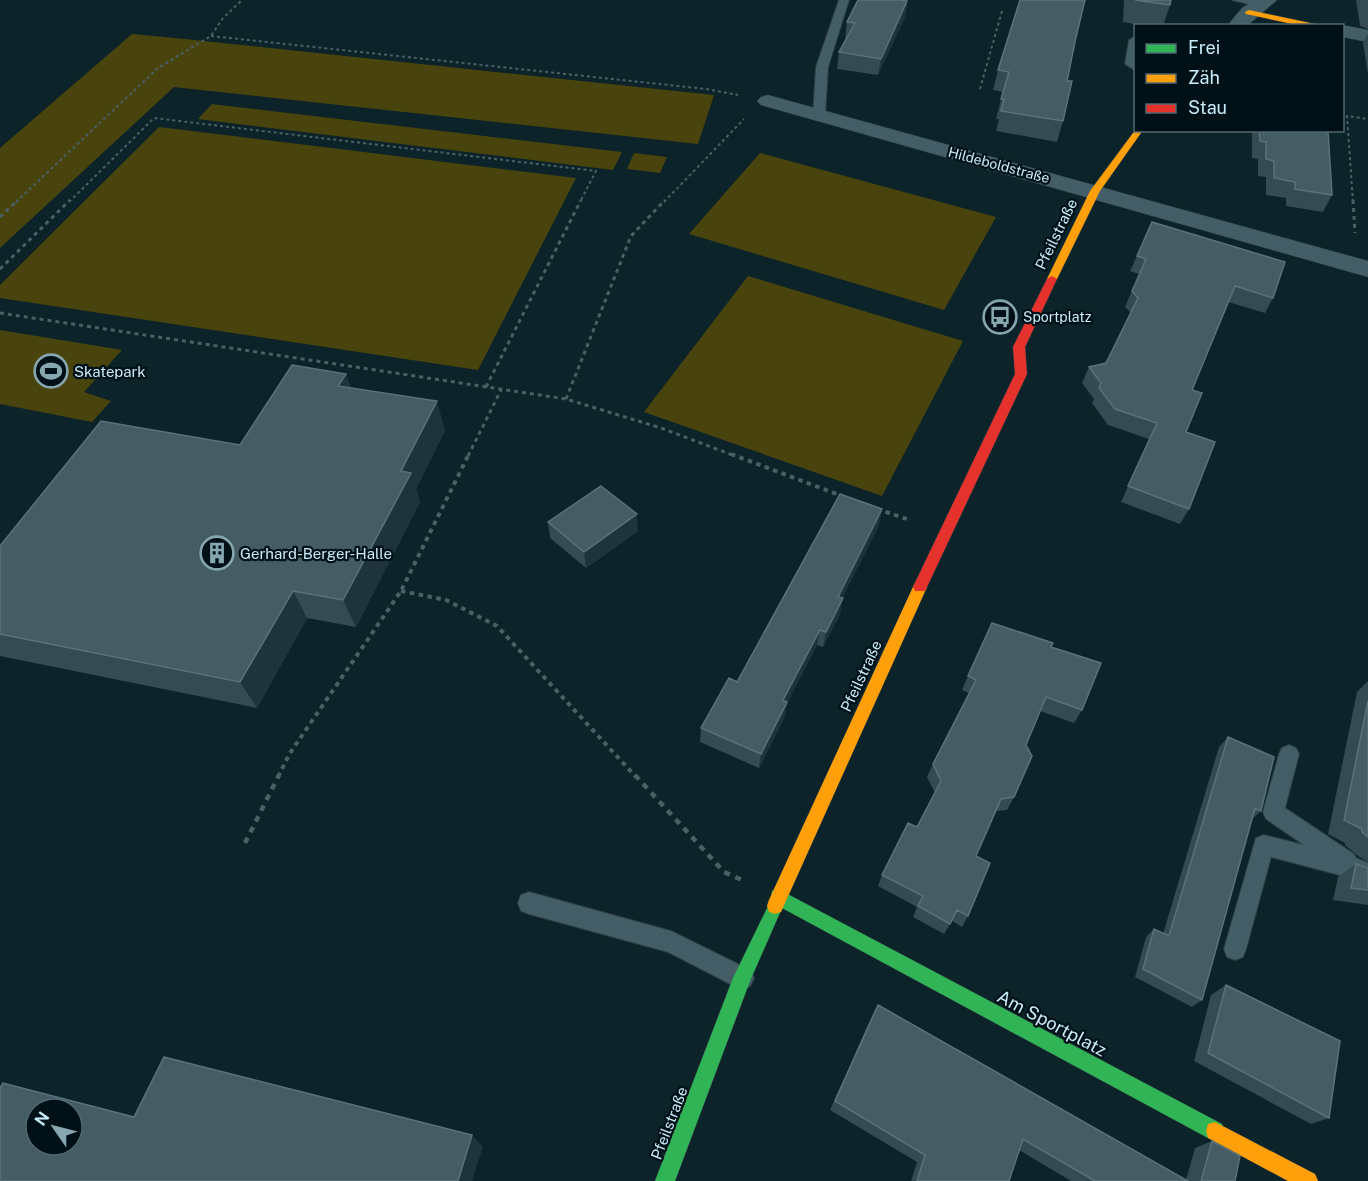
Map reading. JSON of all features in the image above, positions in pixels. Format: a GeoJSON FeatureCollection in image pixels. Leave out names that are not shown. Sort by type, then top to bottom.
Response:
{"type":"FeatureCollection","features":[{"type":"Feature","properties":{"kind":"street"},"geometry":{"type":"LineString","coordinates":[[1250,8],[1308,24]]}},
{"type":"Feature","properties":{"kind":"street"},"geometry":{"type":"LineString","coordinates":[[1344,31],[1368,36]]}},
{"type":"Feature","properties":{"kind":"street","name":"Hildeboldstraße"},"geometry":{"type":"LineString","coordinates":[[768,101],[1363,268]]}},
{"type":"Feature","properties":{"kind":"street","name":"Pfeilstraße"},"geometry":{"type":"LineString","coordinates":[[665,1181],[742,978],[945,532],[1021,374],[1019,348],[1095,191],[1139,132]]}},
{"type":"Feature","properties":{"kind":"street","name":"Am Sportplatz"},"geometry":{"type":"LineString","coordinates":[[778,897],[1308,1181]]}},
{"type":"Feature","properties":{"kind":"lane"},"geometry":{"type":"LineString","coordinates":[[819,115],[822,67],[844,0]]}},
{"type":"Feature","properties":{"kind":"lane"},"geometry":{"type":"LineString","coordinates":[[1134,40],[1131,64],[1134,66]]}},
{"type":"Feature","properties":{"kind":"lane"},"geometry":{"type":"LineString","coordinates":[[1289,754],[1273,812],[1363,871]]}},
{"type":"Feature","properties":{"kind":"lane"},"geometry":{"type":"LineString","coordinates":[[1234,949],[1264,845],[1363,871]]}},
{"type":"Feature","properties":{"kind":"lane"},"geometry":{"type":"LineString","coordinates":[[529,903],[671,942],[742,978]]}},
{"type":"Feature","properties":{"kind":"path"},"geometry":{"type":"LineString","coordinates":[[0,217],[158,68],[211,36],[223,18],[242,0]]}},
{"type":"Feature","properties":{"kind":"path"},"geometry":{"type":"LineString","coordinates":[[980,89],[1002,11]]}},
{"type":"Feature","properties":{"kind":"path"},"geometry":{"type":"LineString","coordinates":[[211,36],[706,89],[768,101]]}},
{"type":"Feature","properties":{"kind":"path"},"geometry":{"type":"LineString","coordinates":[[566,399],[631,236],[741,122],[768,101]]}},
{"type":"Feature","properties":{"kind":"path"},"geometry":{"type":"LineString","coordinates":[[1363,268],[1347,116],[1368,119]]}},
{"type":"Feature","properties":{"kind":"path"},"geometry":{"type":"LineString","coordinates":[[0,269],[154,118],[596,171],[486,387]]}},
{"type":"Feature","properties":{"kind":"path"},"geometry":{"type":"LineString","coordinates":[[0,314],[566,399],[661,428],[851,500]]}},
{"type":"Feature","properties":{"kind":"path"},"geometry":{"type":"LineString","coordinates":[[245,843],[291,753],[401,591],[501,390]]}},
{"type":"Feature","properties":{"kind":"path"},"geometry":{"type":"LineString","coordinates":[[873,508],[945,532]]}},
{"type":"Feature","properties":{"kind":"path"},"geometry":{"type":"LineString","coordinates":[[401,591],[446,600],[496,626],[724,872],[778,897]]}},
{"type":"Feature","properties":{"kind":"shaded area"},"geometry":{"type":"Polygon","coordinates":[[[132,34],[714,95],[698,144],[174,87],[0,248],[0,148],[132,34]]]}},
{"type":"Feature","properties":{"kind":"shaded area"},"geometry":{"type":"Polygon","coordinates":[[[212,104],[622,152],[613,170],[198,119],[212,104]]]}},
{"type":"Feature","properties":{"kind":"shaded area"},"geometry":{"type":"Polygon","coordinates":[[[159,127],[576,178],[478,370],[0,298],[0,285],[159,127]]]}},
{"type":"Feature","properties":{"kind":"shaded area"},"geometry":{"type":"Polygon","coordinates":[[[634,153],[667,157],[660,173],[627,169],[634,153]]]}},
{"type":"Feature","properties":{"kind":"shaded area"},"geometry":{"type":"Polygon","coordinates":[[[760,153],[996,217],[944,310],[689,234],[760,153]]]}},
{"type":"Feature","properties":{"kind":"shaded area"},"geometry":{"type":"Polygon","coordinates":[[[748,276],[963,341],[882,496],[644,412],[748,276]]]}},
{"type":"Feature","properties":{"kind":"shaded area","name":"Skatepark"},"geometry":{"type":"Polygon","coordinates":[[[0,330],[122,350],[84,392],[111,401],[92,422],[0,404],[0,330]]]}},
{"type":"Feature","properties":{"kind":"building"},"geometry":{"type":"Polygon","coordinates":[[[858,0],[907,1],[881,59],[839,52],[855,23],[847,22],[858,0]]]}},
{"type":"Feature","properties":{"kind":"building"},"geometry":{"type":"Polygon","coordinates":[[[1020,0],[1085,0],[1067,81],[1072,81],[1063,121],[1001,111],[1004,99],[1001,99],[1009,72],[998,70],[1020,0]]]}},
{"type":"Feature","properties":{"kind":"building"},"geometry":{"type":"Polygon","coordinates":[[[1135,0],[1171,0],[1170,5],[1135,0]]]}},
{"type":"Feature","properties":{"kind":"building"},"geometry":{"type":"Polygon","coordinates":[[[1259,132],[1328,132],[1332,195],[1295,189],[1295,182],[1274,178],[1274,161],[1266,159],[1266,142],[1260,141],[1259,132]]]}},
{"type":"Feature","properties":{"kind":"building"},"geometry":{"type":"Polygon","coordinates":[[[1152,222],[1285,262],[1273,298],[1235,286],[1192,390],[1202,393],[1186,432],[1215,442],[1189,509],[1128,486],[1157,423],[1115,409],[1099,388],[1101,383],[1089,367],[1106,363],[1138,298],[1132,291],[1146,259],[1137,256],[1152,222]]]}},
{"type":"Feature","properties":{"kind":"building","name":"Gerhard-Berger-Halle"},"geometry":{"type":"Polygon","coordinates":[[[292,365],[346,374],[338,386],[437,401],[401,471],[411,473],[343,600],[293,591],[240,682],[0,634],[0,546],[101,421],[240,445],[292,365]]]}},
{"type":"Feature","properties":{"kind":"building"},"geometry":{"type":"Polygon","coordinates":[[[601,486],[637,514],[584,552],[548,522],[601,486]]]}},
{"type":"Feature","properties":{"kind":"building"},"geometry":{"type":"Polygon","coordinates":[[[840,494],[882,509],[838,597],[843,598],[826,632],[820,630],[783,700],[787,702],[761,754],[701,728],[729,678],[737,682],[840,494]]]}},
{"type":"Feature","properties":{"kind":"building"},"geometry":{"type":"Polygon","coordinates":[[[992,623],[1053,643],[1051,647],[1101,663],[1082,710],[1046,697],[1026,745],[1032,756],[1014,797],[1001,799],[976,856],[990,863],[968,916],[957,910],[950,924],[918,906],[923,896],[882,875],[908,823],[917,827],[941,781],[933,764],[976,680],[968,676],[992,623]]]}},
{"type":"Feature","properties":{"kind":"building"},"geometry":{"type":"Polygon","coordinates":[[[1368,701],[1368,837],[1362,829],[1344,820],[1368,701]]]}},
{"type":"Feature","properties":{"kind":"building"},"geometry":{"type":"Polygon","coordinates":[[[1228,737],[1274,757],[1261,811],[1255,808],[1202,1000],[1143,969],[1154,929],[1169,936],[1228,737]]]}},
{"type":"Feature","properties":{"kind":"building"},"geometry":{"type":"Polygon","coordinates":[[[1356,864],[1368,868],[1368,890],[1351,888],[1356,864]]]}},
{"type":"Feature","properties":{"kind":"building"},"geometry":{"type":"Polygon","coordinates":[[[1226,985],[1340,1041],[1329,1118],[1208,1053],[1226,985]]]}},
{"type":"Feature","properties":{"kind":"building"},"geometry":{"type":"Polygon","coordinates":[[[878,1005],[1188,1181],[1095,1181],[1023,1139],[1009,1181],[917,1181],[925,1155],[835,1101],[878,1005]]]}},
{"type":"Feature","properties":{"kind":"building"},"geometry":{"type":"Polygon","coordinates":[[[164,1057],[472,1135],[458,1181],[0,1181],[0,1088],[3,1083],[57,1097],[24,1097],[24,1157],[84,1157],[84,1104],[134,1117],[164,1057]]]}},
{"type":"Feature","properties":{"kind":"building"},"geometry":{"type":"Polygon","coordinates":[[[1212,1141],[1240,1156],[1235,1181],[1201,1181],[1212,1141]]]}},
{"type":"Feature","properties":{"kind":"traffic: fast"},"geometry":{"type":"LineString","coordinates":[[778,897],[1215,1131]]}},
{"type":"Feature","properties":{"kind":"traffic: fast"},"geometry":{"type":"LineString","coordinates":[[665,1181],[742,978],[775,906]]}},
{"type":"Feature","properties":{"kind":"traffic: slow"},"geometry":{"type":"LineString","coordinates":[[1249,12],[1306,24]]}},
{"type":"Feature","properties":{"kind":"traffic: slow"},"geometry":{"type":"LineString","coordinates":[[1052,279],[1095,191],[1138,132]]}},
{"type":"Feature","properties":{"kind":"traffic: slow"},"geometry":{"type":"LineString","coordinates":[[775,906],[920,587]]}},
{"type":"Feature","properties":{"kind":"traffic: slow"},"geometry":{"type":"LineString","coordinates":[[1215,1131],[1308,1181]]}},
{"type":"Feature","properties":{"kind":"traffic: jam"},"geometry":{"type":"LineString","coordinates":[[920,587],[1021,374],[1019,347],[1052,279]]}},
{"type":"Feature","properties":{"kind":"place","name":"Sportplatz"},"geometry":{"type":"Point","coordinates":[1000,317]}},
{"type":"Feature","properties":{"kind":"place","name":"Skatepark"},"geometry":{"type":"Point","coordinates":[51,371]}},
{"type":"Feature","properties":{"kind":"place","name":"Gerhard-Berger-Halle"},"geometry":{"type":"Point","coordinates":[217,553]}}]}
